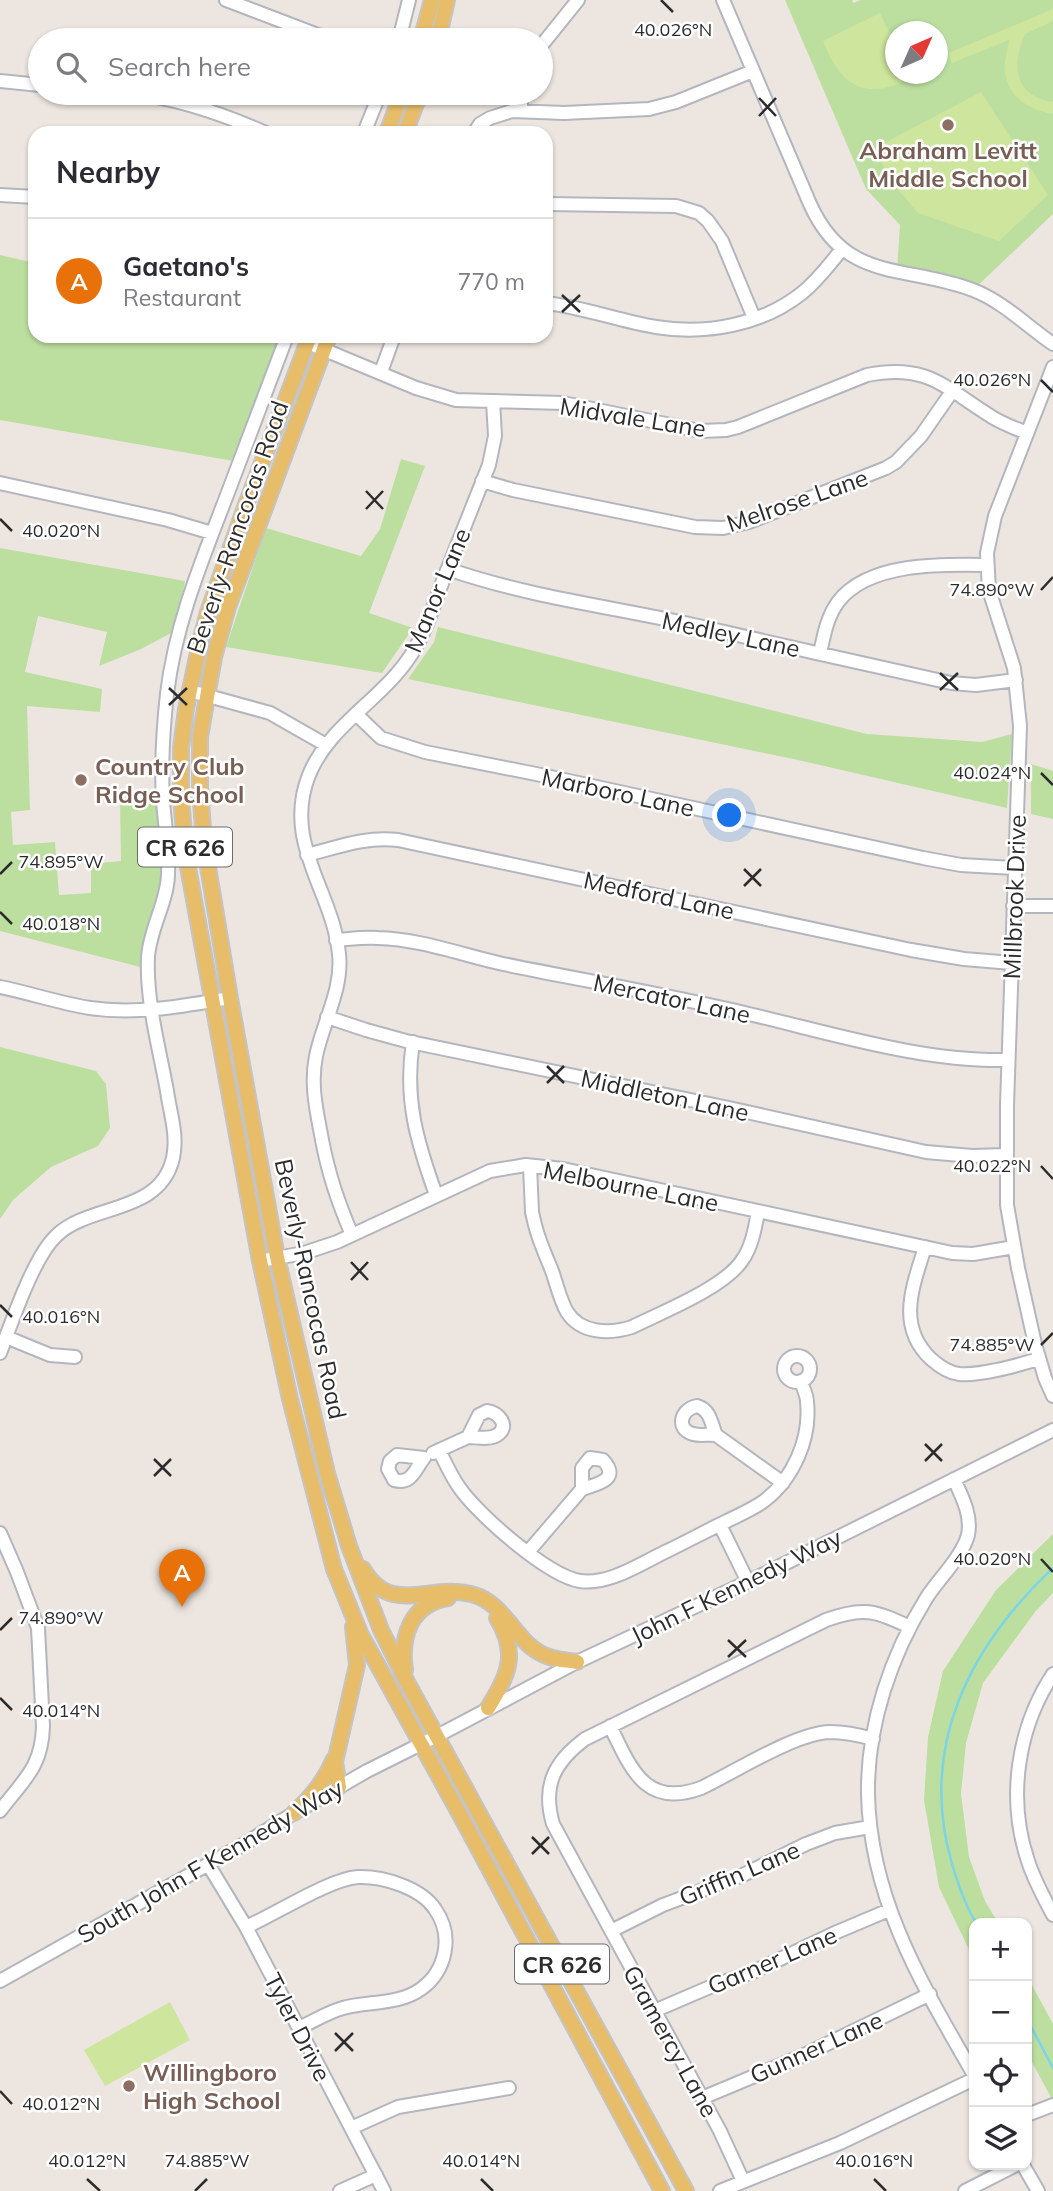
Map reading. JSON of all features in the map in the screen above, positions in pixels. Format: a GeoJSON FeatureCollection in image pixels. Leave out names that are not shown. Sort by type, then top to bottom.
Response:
{"type":"FeatureCollection","features":[{"type":"Feature","properties":{"kind":"main road"},"geometry":{"type":"LineString","coordinates":[[424,28],[432,0]]}},
{"type":"Feature","properties":{"kind":"main road"},"geometry":{"type":"LineString","coordinates":[[441,28],[447,0]]}},
{"type":"Feature","properties":{"kind":"main road"},"geometry":{"type":"LineString","coordinates":[[391,126],[398,105]]}},
{"type":"Feature","properties":{"kind":"main road"},"geometry":{"type":"LineString","coordinates":[[408,126],[416,105]]}},
{"type":"Feature","properties":{"kind":"main road","name":"Beverly-Rancocas Road"},"geometry":{"type":"LineString","coordinates":[[308,343],[208,612],[190,691],[181,748],[181,798],[186,856],[260,1261],[317,1509],[334,1569],[360,1633],[662,2191]]}},
{"type":"Feature","properties":{"kind":"main road","name":"Beverly-Rancocas Road"},"geometry":{"type":"LineString","coordinates":[[327,343],[228,607],[200,737],[204,844],[277,1257],[327,1473],[349,1546],[381,1630],[686,2191]]}},
{"type":"Feature","properties":{"kind":"main road"},"geometry":{"type":"LineString","coordinates":[[349,1546],[370,1582],[381,1590],[394,1595],[409,1596],[459,1591],[474,1594],[499,1611],[523,1640],[540,1654],[553,1659],[577,1662]]}},
{"type":"Feature","properties":{"kind":"main road"},"geometry":{"type":"LineString","coordinates":[[407,1682],[402,1656],[403,1642],[413,1620],[432,1602],[459,1597],[473,1601],[486,1607],[497,1618],[509,1645],[505,1680],[488,1708]]}},
{"type":"Feature","properties":{"kind":"main road"},"geometry":{"type":"LineString","coordinates":[[340,1787],[335,1770],[337,1751],[357,1665],[351,1612]]}},
{"type":"Feature","properties":{"kind":"main road"},"geometry":{"type":"LineString","coordinates":[[294,1813],[313,1796],[325,1779],[337,1751]]}},
{"type":"Feature","properties":{"kind":"street"},"geometry":{"type":"LineString","coordinates":[[226,0],[300,28]]}},
{"type":"Feature","properties":{"kind":"street"},"geometry":{"type":"LineString","coordinates":[[402,28],[410,0]]}},
{"type":"Feature","properties":{"kind":"street"},"geometry":{"type":"LineString","coordinates":[[553,31],[578,0]]}},
{"type":"Feature","properties":{"kind":"street"},"geometry":{"type":"LineString","coordinates":[[723,0],[815,215],[828,235],[842,249],[867,264],[971,289],[993,301],[1053,344]]}},
{"type":"Feature","properties":{"kind":"street"},"geometry":{"type":"LineString","coordinates":[[479,126],[500,113],[649,109],[676,102],[753,71]]}},
{"type":"Feature","properties":{"kind":"street"},"geometry":{"type":"LineString","coordinates":[[0,81],[28,84]]}},
{"type":"Feature","properties":{"kind":"street"},"geometry":{"type":"LineString","coordinates":[[192,105],[248,126]]}},
{"type":"Feature","properties":{"kind":"street"},"geometry":{"type":"LineString","coordinates":[[367,126],[375,105]]}},
{"type":"Feature","properties":{"kind":"street"},"geometry":{"type":"LineString","coordinates":[[521,105],[521,111]]}},
{"type":"Feature","properties":{"kind":"street"},"geometry":{"type":"LineString","coordinates":[[371,115],[385,126]]}},
{"type":"Feature","properties":{"kind":"street"},"geometry":{"type":"LineString","coordinates":[[0,195],[28,197]]}},
{"type":"Feature","properties":{"kind":"street"},"geometry":{"type":"LineString","coordinates":[[553,204],[676,206],[699,213],[722,240],[754,318]]}},
{"type":"Feature","properties":{"kind":"street"},"geometry":{"type":"LineString","coordinates":[[553,305],[684,331],[725,327],[784,305],[804,292],[842,249]]}},
{"type":"Feature","properties":{"kind":"street"},"geometry":{"type":"LineString","coordinates":[[0,1353],[41,1256],[57,1235],[80,1221],[143,1197],[154,1189],[169,1169],[173,1157],[174,1131],[149,980],[149,947],[164,899],[168,874],[162,788],[169,678],[186,607],[284,343]]}},
{"type":"Feature","properties":{"kind":"street","name":"Midvale Lane"},"geometry":{"type":"LineString","coordinates":[[329,343],[381,372],[429,393],[456,400],[563,403],[687,429],[714,431],[738,427],[856,379],[887,371],[922,374],[953,390],[1000,422],[1027,433]]}},
{"type":"Feature","properties":{"kind":"street"},"geometry":{"type":"LineString","coordinates":[[381,372],[391,343]]}},
{"type":"Feature","properties":{"kind":"street","name":"Millbrook Drive"},"geometry":{"type":"LineString","coordinates":[[1053,367],[995,516],[987,565],[989,590],[1016,680],[1020,734],[1005,1155],[1007,1205],[1039,1359],[1053,1396]]}},
{"type":"Feature","properties":{"kind":"street","name":"Melrose Lane"},"geometry":{"type":"LineString","coordinates":[[482,481],[513,490],[695,527],[708,529],[736,526],[874,474],[896,462],[921,436],[953,390]]}},
{"type":"Feature","properties":{"kind":"street","name":"Manor Lane"},"geometry":{"type":"LineString","coordinates":[[352,1236],[334,1193],[314,1098],[316,1056],[338,976],[339,951],[307,855],[301,825],[303,800],[308,777],[326,745],[395,677],[412,653],[424,629],[494,445],[493,401]]}},
{"type":"Feature","properties":{"kind":"street"},"geometry":{"type":"LineString","coordinates":[[0,483],[168,520],[212,533]]}},
{"type":"Feature","properties":{"kind":"street"},"geometry":{"type":"LineString","coordinates":[[820,653],[832,612],[846,593],[855,586],[915,566],[987,565]]}},
{"type":"Feature","properties":{"kind":"street","name":"Medley Lane"},"geometry":{"type":"LineString","coordinates":[[448,569],[571,601],[964,685],[997,684],[1016,680]]}},
{"type":"Feature","properties":{"kind":"street"},"geometry":{"type":"LineString","coordinates":[[186,607],[208,612]]}},
{"type":"Feature","properties":{"kind":"street"},"geometry":{"type":"LineString","coordinates":[[190,691],[270,713],[326,745]]}},
{"type":"Feature","properties":{"kind":"street","name":"Marboro Lane"},"geometry":{"type":"LineString","coordinates":[[356,714],[381,738],[425,752],[923,858],[961,865],[1014,868]]}},
{"type":"Feature","properties":{"kind":"street","name":"Medford Lane"},"geometry":{"type":"LineString","coordinates":[[307,855],[360,840],[385,838],[911,950],[964,959],[1012,963]]}},
{"type":"Feature","properties":{"kind":"street"},"geometry":{"type":"LineString","coordinates":[[1013,906],[1053,906]]}},
{"type":"Feature","properties":{"kind":"street","name":"Mercator Lane"},"geometry":{"type":"LineString","coordinates":[[336,940],[379,937],[401,940],[499,963],[661,994],[827,1033],[959,1059],[1008,1060]]}},
{"type":"Feature","properties":{"kind":"street"},"geometry":{"type":"LineString","coordinates":[[0,987],[91,1008],[152,1010],[230,998]]}},
{"type":"Feature","properties":{"kind":"street","name":"Middleton Lane"},"geometry":{"type":"LineString","coordinates":[[327,1017],[413,1042],[926,1152],[972,1156],[1005,1155]]}},
{"type":"Feature","properties":{"kind":"street"},"geometry":{"type":"LineString","coordinates":[[413,1042],[409,1086],[411,1108],[418,1142],[436,1195]]}},
{"type":"Feature","properties":{"kind":"street","name":"Melbourne Lane"},"geometry":{"type":"LineString","coordinates":[[260,1261],[313,1251],[390,1219],[490,1171],[514,1166],[563,1170],[963,1255],[1014,1247]]}},
{"type":"Feature","properties":{"kind":"street"},"geometry":{"type":"LineString","coordinates":[[530,1166],[535,1225],[563,1303],[572,1318],[600,1331],[621,1330],[632,1326],[697,1295],[728,1276],[744,1259],[758,1212]]}},
{"type":"Feature","properties":{"kind":"street"},"geometry":{"type":"LineString","coordinates":[[925,1247],[914,1284],[910,1315],[913,1333],[933,1361],[949,1372],[959,1374],[1012,1367],[1039,1359]]}},
{"type":"Feature","properties":{"kind":"street"},"geometry":{"type":"LineString","coordinates":[[6,1337],[50,1355],[75,1357]]}},
{"type":"Feature","properties":{"kind":"street"},"geometry":{"type":"LineString","coordinates":[[439,1450],[454,1479],[484,1516],[560,1574],[581,1581],[593,1581],[625,1571],[720,1525],[758,1505],[783,1483],[798,1457],[805,1435],[807,1401],[801,1381]]}},
{"type":"Feature","properties":{"kind":"street","name":"John F Kennedy Way"},"geometry":{"type":"LineString","coordinates":[[421,1745],[577,1662],[748,1582],[1053,1430]]}},
{"type":"Feature","properties":{"kind":"street"},"geometry":{"type":"LineString","coordinates":[[716,1435],[783,1483]]}},
{"type":"Feature","properties":{"kind":"street"},"geometry":{"type":"LineString","coordinates":[[424,1458],[468,1437]]}},
{"type":"Feature","properties":{"kind":"street"},"geometry":{"type":"LineString","coordinates":[[954,1479],[968,1515],[969,1531],[966,1541],[910,1627],[891,1671],[873,1738],[868,1794],[870,1827],[879,1878],[889,1910],[904,1947],[969,2068]]}},
{"type":"Feature","properties":{"kind":"street"},"geometry":{"type":"LineString","coordinates":[[528,1552],[582,1489]]}},
{"type":"Feature","properties":{"kind":"street"},"geometry":{"type":"LineString","coordinates":[[720,1525],[748,1582]]}},
{"type":"Feature","properties":{"kind":"street"},"geometry":{"type":"LineString","coordinates":[[0,1533],[38,1628],[43,1739],[37,1762],[0,1811]]}},
{"type":"Feature","properties":{"kind":"street","name":"Gramercy Lane"},"geometry":{"type":"LineString","coordinates":[[743,2181],[726,2142],[553,1824],[549,1784],[559,1764],[585,1739],[836,1616],[867,1611],[910,1627]]}},
{"type":"Feature","properties":{"kind":"street"},"geometry":{"type":"LineString","coordinates":[[1052,1913],[1027,1861],[1017,1788],[1022,1742],[1036,1705],[1053,1674]]}},
{"type":"Feature","properties":{"kind":"street"},"geometry":{"type":"LineString","coordinates":[[610,1726],[636,1776],[650,1787],[669,1793],[691,1792],[701,1788],[790,1743],[812,1735],[832,1732],[873,1738]]}},
{"type":"Feature","properties":{"kind":"street","name":"South John F Kennedy Way"},"geometry":{"type":"LineString","coordinates":[[2,1976],[246,1843],[340,1787],[421,1745]]}},
{"type":"Feature","properties":{"kind":"street","name":"Griffin Lane"},"geometry":{"type":"LineString","coordinates":[[611,1931],[663,1905],[743,1875],[806,1844],[835,1833],[870,1827]]}},
{"type":"Feature","properties":{"kind":"street","name":"Tyler Drive"},"geometry":{"type":"LineString","coordinates":[[208,1864],[246,1927],[384,2191]]}},
{"type":"Feature","properties":{"kind":"street"},"geometry":{"type":"LineString","coordinates":[[246,1927],[333,1884],[358,1877],[382,1880],[416,1892],[435,1908],[445,1940],[443,1962],[436,1976],[421,1989],[401,1998],[342,2008],[299,2028]]}},
{"type":"Feature","properties":{"kind":"street","name":"Garner Lane"},"geometry":{"type":"LineString","coordinates":[[654,2011],[753,1972],[889,1910]]}},
{"type":"Feature","properties":{"kind":"street","name":"Gunner Lane"},"geometry":{"type":"LineString","coordinates":[[702,2098],[802,2056],[930,1994]]}},
{"type":"Feature","properties":{"kind":"street"},"geometry":{"type":"LineString","coordinates":[[720,2191],[840,2143],[969,2079]]}},
{"type":"Feature","properties":{"kind":"street"},"geometry":{"type":"LineString","coordinates":[[351,2128],[398,2107],[509,2088]]}},
{"type":"Feature","properties":{"kind":"street"},"geometry":{"type":"LineString","coordinates":[[1032,2113],[1053,2105]]}},
{"type":"Feature","properties":{"kind":"street"},"geometry":{"type":"LineString","coordinates":[[964,2191],[1006,2170]]}},
{"type":"Feature","properties":{"kind":"street"},"geometry":{"type":"LineString","coordinates":[[1026,2170],[1038,2191]]}},
{"type":"Feature","properties":{"kind":"street"},"geometry":{"type":"LineString","coordinates":[[340,2191],[376,2175]]}},
{"type":"Feature","properties":{"kind":"green space","name":"Abraham Levitt Middle School"},"geometry":{"type":"Polygon","coordinates":[[[785,0],[852,0],[853,3],[861,0],[1053,0],[1053,214],[973,290],[897,270],[900,225],[866,189],[785,0]]]}},
{"type":"Feature","properties":{"kind":"green space"},"geometry":{"type":"Polygon","coordinates":[[[1053,9],[1053,21],[1025,34],[1017,68],[1023,86],[1030,93],[1053,102],[1053,114],[1025,104],[1012,91],[1005,74],[1009,40],[952,63],[949,53],[1053,9]]]}},
{"type":"Feature","properties":{"kind":"green space"},"geometry":{"type":"Polygon","coordinates":[[[880,13],[885,24],[885,84],[897,84],[881,89],[857,86],[838,70],[823,41],[880,13]]]}},
{"type":"Feature","properties":{"kind":"green space"},"geometry":{"type":"Polygon","coordinates":[[[981,92],[1048,195],[999,241],[918,213],[890,180],[875,148],[981,92]]]}},
{"type":"Feature","properties":{"kind":"green space"},"geometry":{"type":"Polygon","coordinates":[[[0,255],[28,261],[28,343],[284,343],[239,462],[0,420],[0,255]]]}},
{"type":"Feature","properties":{"kind":"green space"},"geometry":{"type":"Polygon","coordinates":[[[401,459],[425,466],[369,613],[413,628],[382,673],[226,647],[266,528],[361,556],[380,529],[401,459]]]}},
{"type":"Feature","properties":{"kind":"green space"},"geometry":{"type":"Polygon","coordinates":[[[0,548],[185,581],[175,631],[141,649],[99,666],[107,632],[38,616],[25,672],[102,689],[100,712],[27,706],[30,810],[11,812],[13,845],[55,842],[59,895],[91,893],[91,864],[121,861],[120,800],[157,798],[167,880],[148,969],[0,931],[0,548]]]}},
{"type":"Feature","properties":{"kind":"green space"},"geometry":{"type":"Polygon","coordinates":[[[438,627],[867,734],[982,742],[1012,734],[1007,808],[798,760],[408,679],[434,642],[438,627]]]}},
{"type":"Feature","properties":{"kind":"green space"},"geometry":{"type":"Polygon","coordinates":[[[1031,764],[1053,771],[1053,819],[1031,814],[1031,764]]]}},
{"type":"Feature","properties":{"kind":"green space"},"geometry":{"type":"Polygon","coordinates":[[[0,1047],[96,1071],[106,1084],[110,1128],[98,1146],[51,1167],[13,1200],[0,1219],[0,1047]]]}},
{"type":"Feature","properties":{"kind":"green space"},"geometry":{"type":"Polygon","coordinates":[[[1053,1534],[1053,1593],[1035,1612],[983,1683],[966,1743],[961,1794],[969,1857],[985,1901],[995,1918],[969,1918],[969,1950],[939,1887],[924,1800],[928,1737],[943,1671],[996,1590],[1053,1534]]]}},
{"type":"Feature","properties":{"kind":"green space"},"geometry":{"type":"Polygon","coordinates":[[[1032,1985],[1053,2024],[1053,2101],[1032,2062],[1032,1985]]]}},
{"type":"Feature","properties":{"kind":"green space"},"geometry":{"type":"Polygon","coordinates":[[[170,2002],[190,2040],[105,2086],[84,2050],[170,2002]]]}},
{"type":"Feature","properties":{"kind":"waterway"},"geometry":{"type":"LineString","coordinates":[[973,1918],[952,1864],[943,1821],[942,1780],[947,1740],[958,1702],[975,1666],[997,1631],[1053,1568]]}},
{"type":"Feature","properties":{"kind":"waterway"},"geometry":{"type":"LineString","coordinates":[[1032,2028],[1053,2068]]}},
{"type":"Feature","properties":{"kind":"place","name":"Abraham Levitt Middle School"},"geometry":{"type":"Point","coordinates":[948,125]}},
{"type":"Feature","properties":{"kind":"place","name":"Country Club Ridge School"},"geometry":{"type":"Point","coordinates":[81,780]}},
{"type":"Feature","properties":{"kind":"place","name":"Gaetano's"},"geometry":{"type":"Point","coordinates":[182,1607]}},
{"type":"Feature","properties":{"kind":"place","name":"Willingboro High School"},"geometry":{"type":"Point","coordinates":[129,2086]}}]}
